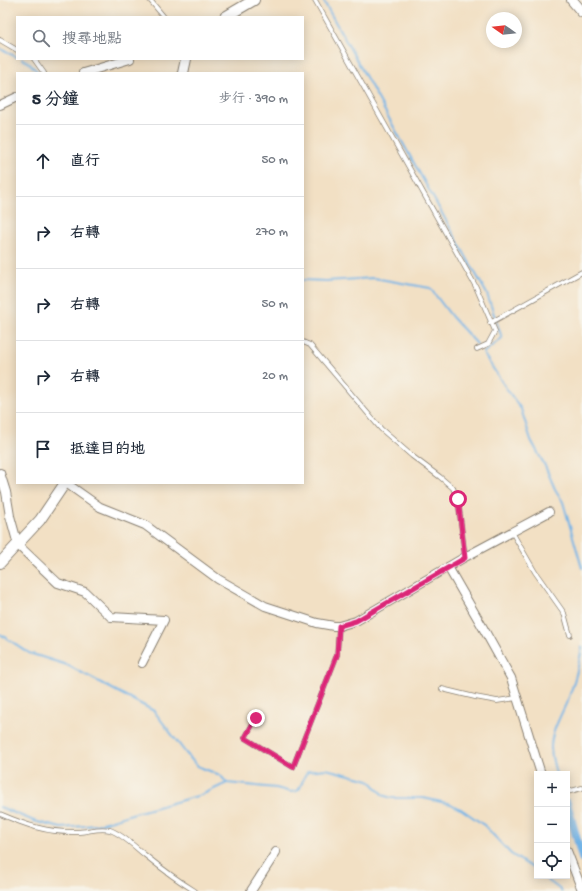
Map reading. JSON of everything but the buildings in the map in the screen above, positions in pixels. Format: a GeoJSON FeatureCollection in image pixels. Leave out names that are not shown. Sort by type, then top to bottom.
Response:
{"type":"FeatureCollection","features":[{"type":"Feature","properties":{"kind":"street"},"geometry":{"type":"LineString","coordinates":[[227,16],[254,0]]}},
{"type":"Feature","properties":{"kind":"street"},"geometry":{"type":"LineString","coordinates":[[572,0],[582,12]]}},
{"type":"Feature","properties":{"kind":"street"},"geometry":{"type":"LineString","coordinates":[[86,72],[127,60]]}},
{"type":"Feature","properties":{"kind":"street"},"geometry":{"type":"LineString","coordinates":[[183,72],[186,60]]}},
{"type":"Feature","properties":{"kind":"street"},"geometry":{"type":"LineString","coordinates":[[0,106],[16,98]]}},
{"type":"Feature","properties":{"kind":"street"},"geometry":{"type":"LineString","coordinates":[[0,474],[6,492],[10,516],[18,545],[58,583],[85,592],[111,617],[164,620],[142,663]]}},
{"type":"Feature","properties":{"kind":"street"},"geometry":{"type":"LineString","coordinates":[[0,563],[40,520],[64,484]]}},
{"type":"Feature","properties":{"kind":"street"},"geometry":{"type":"LineString","coordinates":[[66,484],[100,507],[145,524],[218,580],[265,606],[317,623],[339,626],[356,621],[465,558],[549,512]]}},
{"type":"Feature","properties":{"kind":"street"},"geometry":{"type":"LineString","coordinates":[[448,568],[511,678],[540,771]]}},
{"type":"Feature","properties":{"kind":"street"},"geometry":{"type":"LineString","coordinates":[[251,891],[276,852]]}},
{"type":"Feature","properties":{"kind":"street"},"geometry":{"type":"LineString","coordinates":[[570,859],[582,890]]}},
{"type":"Feature","properties":{"kind":"lane"},"geometry":{"type":"LineString","coordinates":[[150,0],[163,16]]}},
{"type":"Feature","properties":{"kind":"lane"},"geometry":{"type":"LineString","coordinates":[[315,0],[476,287],[490,323],[495,331],[488,344],[476,349]]}},
{"type":"Feature","properties":{"kind":"lane"},"geometry":{"type":"LineString","coordinates":[[0,40],[16,49]]}},
{"type":"Feature","properties":{"kind":"lane"},"geometry":{"type":"LineString","coordinates":[[35,60],[43,72]]}},
{"type":"Feature","properties":{"kind":"lane"},"geometry":{"type":"LineString","coordinates":[[490,323],[582,272]]}},
{"type":"Feature","properties":{"kind":"lane"},"geometry":{"type":"LineString","coordinates":[[304,342],[310,345],[381,429],[412,456],[440,476],[453,488],[458,499],[465,558]]}},
{"type":"Feature","properties":{"kind":"lane"},"geometry":{"type":"LineString","coordinates":[[512,532],[535,572],[564,613],[570,635]]}},
{"type":"Feature","properties":{"kind":"lane"},"geometry":{"type":"LineString","coordinates":[[256,718],[245,738],[293,767],[337,655],[339,626]]}},
{"type":"Feature","properties":{"kind":"lane"},"geometry":{"type":"LineString","coordinates":[[442,689],[497,701],[518,698]]}},
{"type":"Feature","properties":{"kind":"lane"},"geometry":{"type":"LineString","coordinates":[[570,791],[582,788]]}},
{"type":"Feature","properties":{"kind":"lane"},"geometry":{"type":"LineString","coordinates":[[0,814],[26,825],[53,832],[78,832],[100,829],[111,831],[128,841],[175,879],[195,891]]}},
{"type":"Feature","properties":{"kind":"waterway"},"geometry":{"type":"LineString","coordinates":[[323,0],[487,294],[502,338],[483,353],[521,409],[531,440],[563,502],[582,568]]}},
{"type":"Feature","properties":{"kind":"waterway"},"geometry":{"type":"LineString","coordinates":[[0,48],[16,57]]}},
{"type":"Feature","properties":{"kind":"waterway"},"geometry":{"type":"LineString","coordinates":[[24,60],[38,72]]}},
{"type":"Feature","properties":{"kind":"waterway"},"geometry":{"type":"LineString","coordinates":[[304,280],[326,281],[374,278],[430,288],[452,317],[477,344]]}},
{"type":"Feature","properties":{"kind":"waterway"},"geometry":{"type":"LineString","coordinates":[[0,634],[29,653],[67,665],[154,711],[197,766],[220,775],[227,783],[276,788],[291,792],[297,791],[300,788],[308,771],[326,769],[369,780],[383,795],[391,798],[423,798],[451,804],[461,809],[484,825],[511,854],[534,869]]}},
{"type":"Feature","properties":{"kind":"waterway"},"geometry":{"type":"LineString","coordinates":[[555,771],[551,747],[553,735],[571,691],[577,672],[582,647]]}},
{"type":"Feature","properties":{"kind":"waterway"},"geometry":{"type":"LineString","coordinates":[[0,807],[34,821],[61,828],[96,825],[201,795],[227,783]]}},
{"type":"Feature","properties":{"kind":"waterway"},"geometry":{"type":"LineString","coordinates":[[568,807],[582,858]]}},
{"type":"Feature","properties":{"kind":"waterway"},"geometry":{"type":"LineString","coordinates":[[546,879],[562,891]]}},
{"type":"Feature","properties":{"kind":"route"},"geometry":{"type":"LineString","coordinates":[[256,718],[245,738],[293,767],[337,655],[339,626],[356,621],[465,558],[458,499]]}}]}
